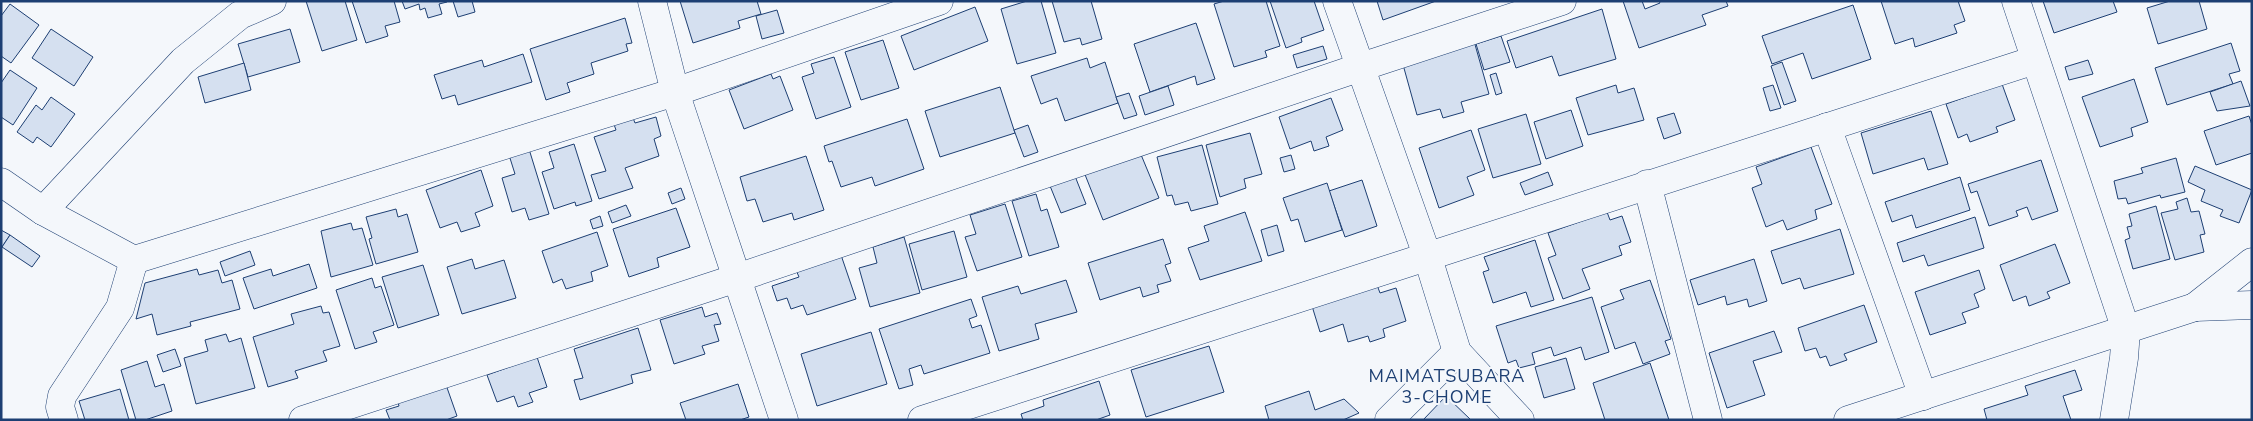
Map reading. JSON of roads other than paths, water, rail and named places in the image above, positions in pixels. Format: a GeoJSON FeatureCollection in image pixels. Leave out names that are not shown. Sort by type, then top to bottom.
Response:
{"type":"FeatureCollection","features":[{"type":"Feature","properties":{"kind":"street"},"geometry":{"type":"LineString","coordinates":[[43,211],[234,8],[272,1]]}},
{"type":"Feature","properties":{"kind":"street"},"geometry":{"type":"LineString","coordinates":[[652,1],[676,92],[784,420]]}},
{"type":"Feature","properties":{"kind":"street"},"geometry":{"type":"LineString","coordinates":[[1,182],[43,211],[134,260],[676,92],[939,1]]}},
{"type":"Feature","properties":{"kind":"street"},"geometry":{"type":"LineString","coordinates":[[1337,1],[1428,258],[1457,352],[1520,420]]}},
{"type":"Feature","properties":{"kind":"street"},"geometry":{"type":"LineString","coordinates":[[303,420],[737,278],[1361,66],[1562,1]]}},
{"type":"Feature","properties":{"kind":"street"},"geometry":{"type":"LineString","coordinates":[[2016,1],[2126,330],[2124,358],[2114,420]]}},
{"type":"Feature","properties":{"kind":"street"},"geometry":{"type":"LineString","coordinates":[[922,420],[1428,258],[1648,184],[2035,60]]}},
{"type":"Feature","properties":{"kind":"street"},"geometry":{"type":"LineString","coordinates":[[1827,127],[1923,396]]}},
{"type":"Feature","properties":{"kind":"street"},"geometry":{"type":"LineString","coordinates":[[1648,184],[1708,420]]}},
{"type":"Feature","properties":{"kind":"street"},"geometry":{"type":"LineString","coordinates":[[64,420],[60,407],[62,396],[120,308],[134,260]]}},
{"type":"Feature","properties":{"kind":"street"},"geometry":{"type":"LineString","coordinates":[[2195,307],[2252,262]]}},
{"type":"Feature","properties":{"kind":"street"},"geometry":{"type":"LineString","coordinates":[[1848,420],[2195,307],[2252,305]]}},
{"type":"Feature","properties":{"kind":"street"},"geometry":{"type":"LineString","coordinates":[[1389,420],[1457,352]]}},
{"type":"Feature","properties":{"kind":"district","name":"MAIMATSUBARA 3-CHOME"},"geometry":{"type":"Point","coordinates":[1447,386]}}]}
